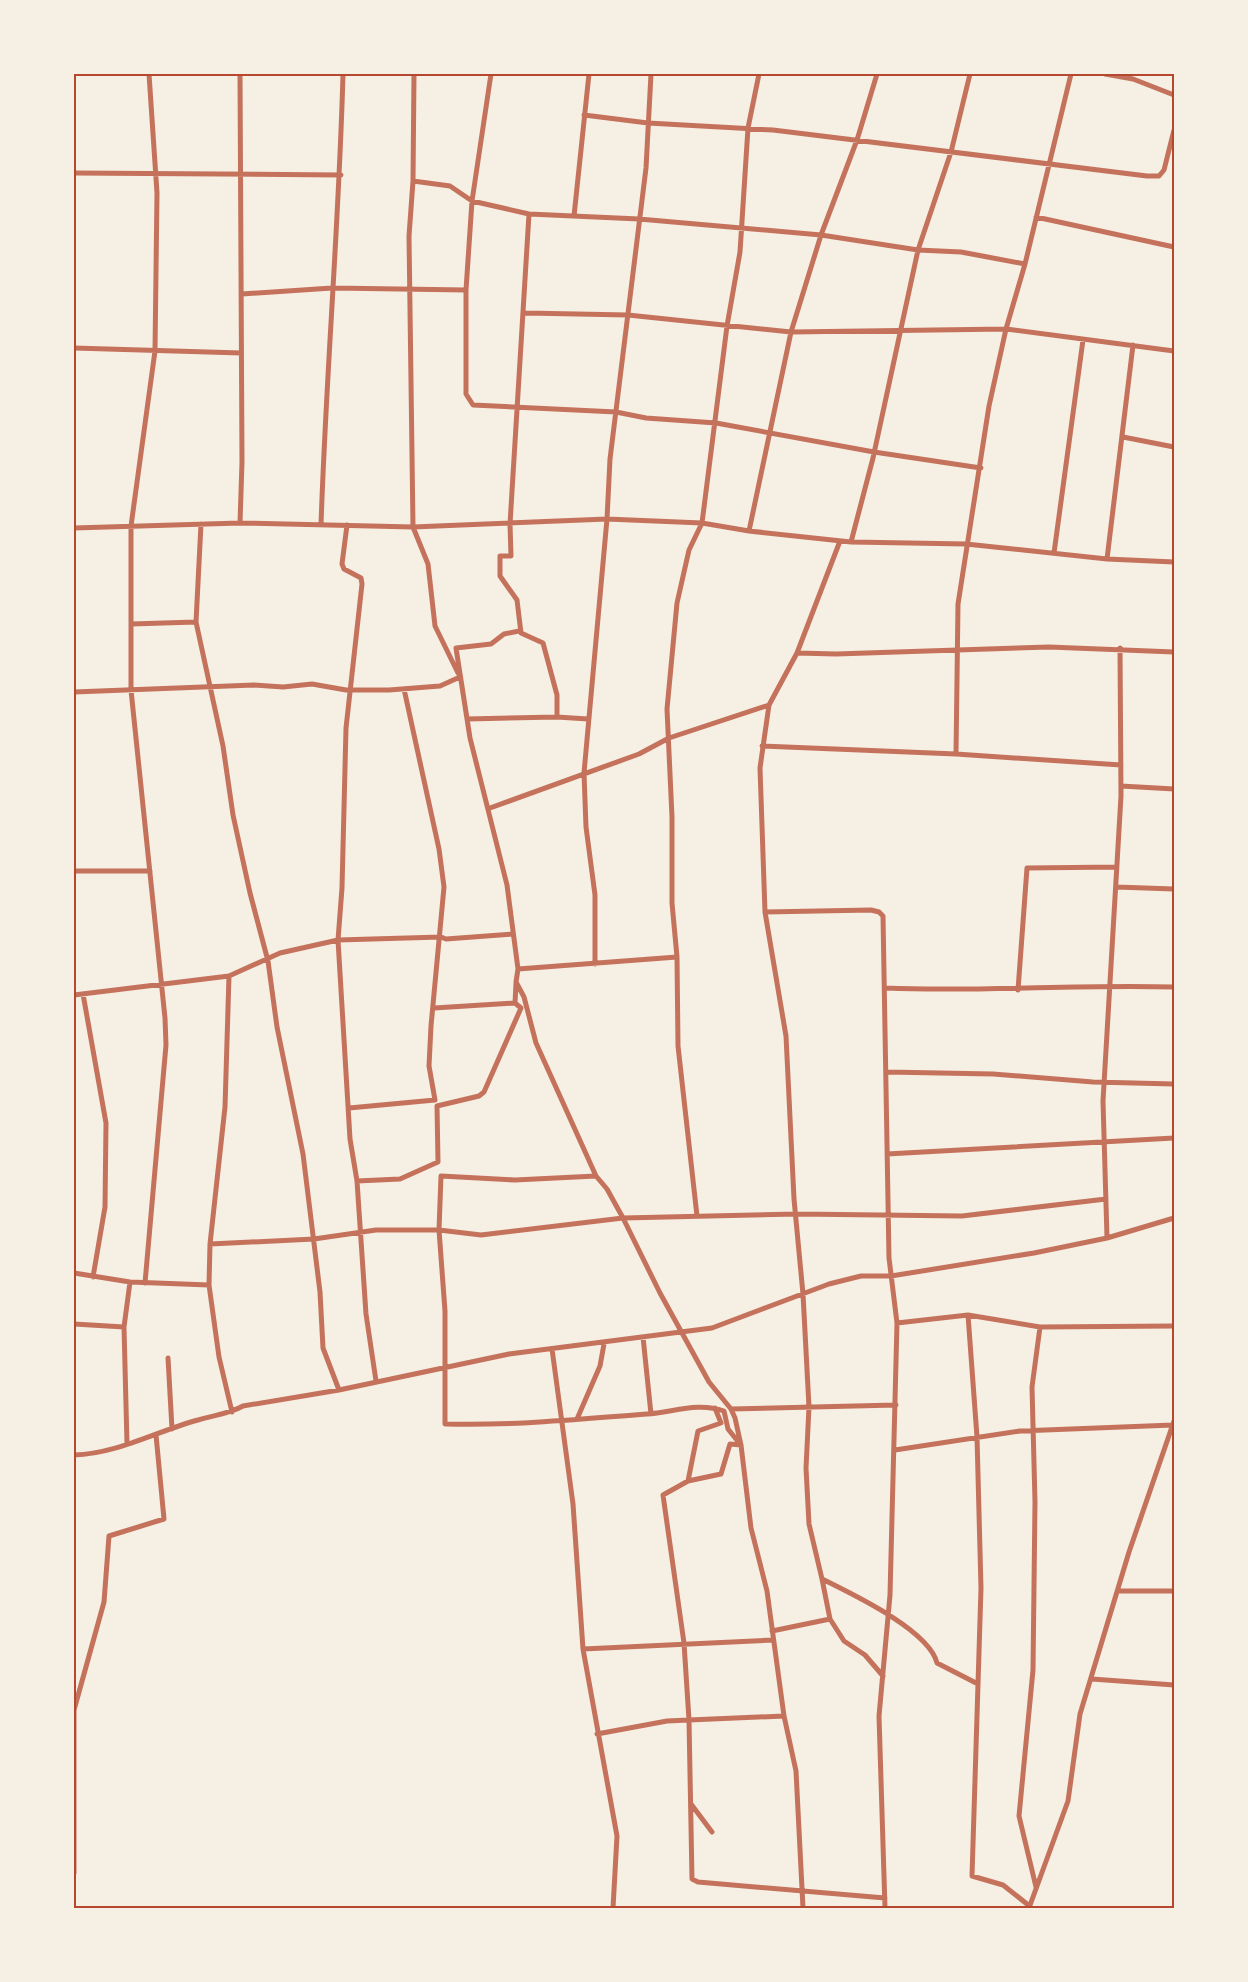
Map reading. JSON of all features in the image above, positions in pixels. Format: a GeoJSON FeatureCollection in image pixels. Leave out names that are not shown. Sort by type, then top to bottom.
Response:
{"type":"FeatureCollection","features":[{"type":"Feature","properties":{"kind":"street"},"geometry":{"type":"LineString","coordinates":[[144,1283],[166,1045],[162,984],[131,690],[131,526],[155,351],[157,172],[149,102],[149,74]]}},
{"type":"Feature","properties":{"kind":"street"},"geometry":{"type":"LineString","coordinates":[[240,74],[242,294],[240,523]]}},
{"type":"Feature","properties":{"kind":"street"},"geometry":{"type":"LineString","coordinates":[[321,525],[332,288],[341,175],[343,74]]}},
{"type":"Feature","properties":{"kind":"street"},"geometry":{"type":"LineString","coordinates":[[414,74],[409,290],[413,527],[428,564],[435,626],[460,677]]}},
{"type":"Feature","properties":{"kind":"street"},"geometry":{"type":"LineString","coordinates":[[492,74],[472,201],[466,290],[467,399],[473,405],[616,412],[646,418],[716,423],[874,452],[981,468]]}},
{"type":"Feature","properties":{"kind":"street"},"geometry":{"type":"LineString","coordinates":[[574,216],[589,74]]}},
{"type":"Feature","properties":{"kind":"street"},"geometry":{"type":"LineString","coordinates":[[595,964],[594,895],[586,828],[584,772],[607,519],[610,459],[639,219],[651,74]]}},
{"type":"Feature","properties":{"kind":"street"},"geometry":{"type":"LineString","coordinates":[[697,1216],[678,1046],[678,957],[672,903],[668,709],[677,603],[689,550],[702,523],[727,326],[740,252],[748,129],[759,74]]}},
{"type":"Feature","properties":{"kind":"street"},"geometry":{"type":"LineString","coordinates":[[748,531],[791,332],[821,235],[857,140],[877,74]]}},
{"type":"Feature","properties":{"kind":"street"},"geometry":{"type":"LineString","coordinates":[[850,542],[874,452],[898,329],[918,250],[951,152],[970,74]]}},
{"type":"Feature","properties":{"kind":"street"},"geometry":{"type":"LineString","coordinates":[[956,754],[958,604],[989,406],[1006,329],[1025,264],[1071,74]]}},
{"type":"Feature","properties":{"kind":"street"},"geometry":{"type":"LineString","coordinates":[[1105,74],[1133,79],[1174,95]]}},
{"type":"Feature","properties":{"kind":"street"},"geometry":{"type":"LineString","coordinates":[[584,116],[857,140],[1048,165],[1159,176],[1172,152],[1174,130]]}},
{"type":"Feature","properties":{"kind":"street"},"geometry":{"type":"LineString","coordinates":[[74,173],[341,175]]}},
{"type":"Feature","properties":{"kind":"street"},"geometry":{"type":"LineString","coordinates":[[412,181],[450,186],[472,201],[528,214],[639,219],[821,235],[918,250],[961,252],[1025,264]]}},
{"type":"Feature","properties":{"kind":"street"},"geometry":{"type":"LineString","coordinates":[[519,631],[517,600],[500,576],[500,556],[512,556],[510,524],[525,313],[528,214]]}},
{"type":"Feature","properties":{"kind":"street"},"geometry":{"type":"LineString","coordinates":[[1036,216],[1174,247]]}},
{"type":"Feature","properties":{"kind":"street"},"geometry":{"type":"LineString","coordinates":[[242,294],[332,288],[466,290]]}},
{"type":"Feature","properties":{"kind":"street"},"geometry":{"type":"LineString","coordinates":[[525,313],[628,315],[791,332],[1006,329],[1174,351]]}},
{"type":"Feature","properties":{"kind":"street"},"geometry":{"type":"LineString","coordinates":[[1054,554],[1083,340]]}},
{"type":"Feature","properties":{"kind":"street"},"geometry":{"type":"LineString","coordinates":[[1107,559],[1133,345]]}},
{"type":"Feature","properties":{"kind":"street"},"geometry":{"type":"LineString","coordinates":[[74,348],[241,353]]}},
{"type":"Feature","properties":{"kind":"street"},"geometry":{"type":"LineString","coordinates":[[1123,437],[1174,447]]}},
{"type":"Feature","properties":{"kind":"street"},"geometry":{"type":"LineString","coordinates":[[74,528],[240,523],[413,527],[607,519],[702,523],[748,531],[850,542],[966,544],[1107,559],[1174,562]]}},
{"type":"Feature","properties":{"kind":"street"},"geometry":{"type":"LineString","coordinates":[[201,524],[196,622],[212,688],[249,893],[268,961],[277,1027],[303,1154],[314,1239],[323,1348],[339,1389]]}},
{"type":"Feature","properties":{"kind":"street"},"geometry":{"type":"LineString","coordinates":[[347,525],[342,564],[344,569],[361,578],[362,584],[346,738],[342,888],[338,940],[350,1139],[357,1181],[358,1232],[375,1381]]}},
{"type":"Feature","properties":{"kind":"street"},"geometry":{"type":"LineString","coordinates":[[840,541],[796,653],[769,705],[760,768],[765,912],[786,1036],[809,1407],[806,1468],[809,1524],[830,1619],[844,1641],[865,1655],[883,1676]]}},
{"type":"Feature","properties":{"kind":"street"},"geometry":{"type":"LineString","coordinates":[[131,624],[196,622]]}},
{"type":"Feature","properties":{"kind":"street"},"geometry":{"type":"LineString","coordinates":[[515,1003],[518,969],[507,885],[467,719],[456,648],[491,644],[504,634],[519,631],[543,643],[557,695],[557,717]]}},
{"type":"Feature","properties":{"kind":"street"},"geometry":{"type":"LineString","coordinates":[[796,653],[836,654],[959,648],[1120,648],[1174,652]]}},
{"type":"Feature","properties":{"kind":"street"},"geometry":{"type":"LineString","coordinates":[[1107,1238],[1104,1082],[1121,786],[1120,648]]}},
{"type":"Feature","properties":{"kind":"street"},"geometry":{"type":"LineString","coordinates":[[74,692],[312,684],[352,690],[404,689],[440,686],[460,677]]}},
{"type":"Feature","properties":{"kind":"street"},"geometry":{"type":"LineString","coordinates":[[404,689],[439,849],[444,887],[441,937],[433,991],[434,1008],[429,1066],[435,1100],[438,1162]]}},
{"type":"Feature","properties":{"kind":"street"},"geometry":{"type":"LineString","coordinates":[[490,808],[569,782],[584,772],[639,754],[669,738],[769,705]]}},
{"type":"Feature","properties":{"kind":"street"},"geometry":{"type":"LineString","coordinates":[[467,719],[557,717],[588,719]]}},
{"type":"Feature","properties":{"kind":"street"},"geometry":{"type":"LineString","coordinates":[[762,746],[956,754],[1121,765]]}},
{"type":"Feature","properties":{"kind":"street"},"geometry":{"type":"LineString","coordinates":[[1121,786],[1174,789]]}},
{"type":"Feature","properties":{"kind":"street"},"geometry":{"type":"LineString","coordinates":[[1018,990],[1027,868],[1117,867]]}},
{"type":"Feature","properties":{"kind":"street"},"geometry":{"type":"LineString","coordinates":[[74,871],[150,871]]}},
{"type":"Feature","properties":{"kind":"street"},"geometry":{"type":"LineString","coordinates":[[1116,887],[1174,889]]}},
{"type":"Feature","properties":{"kind":"street"},"geometry":{"type":"LineString","coordinates":[[765,912],[879,912],[883,916],[891,1276],[897,1323],[889,1613],[879,1716],[885,1908]]}},
{"type":"Feature","properties":{"kind":"street"},"geometry":{"type":"LineString","coordinates":[[74,995],[229,976],[268,961],[280,953],[338,940],[441,937],[446,939],[512,934]]}},
{"type":"Feature","properties":{"kind":"street"},"geometry":{"type":"LineString","coordinates":[[518,969],[678,957]]}},
{"type":"Feature","properties":{"kind":"street"},"geometry":{"type":"LineString","coordinates":[[229,976],[225,1107],[210,1244],[209,1285],[219,1357],[232,1412]]}},
{"type":"Feature","properties":{"kind":"street"},"geometry":{"type":"LineString","coordinates":[[516,982],[524,997],[536,1043],[596,1176],[607,1189],[624,1218],[680,1330],[710,1382],[731,1409],[741,1445],[751,1528],[767,1591],[784,1716],[798,1790],[803,1908]]}},
{"type":"Feature","properties":{"kind":"street"},"geometry":{"type":"LineString","coordinates":[[886,988],[1018,990],[1110,985],[1174,987]]}},
{"type":"Feature","properties":{"kind":"street"},"geometry":{"type":"LineString","coordinates":[[83,994],[106,1123],[105,1207],[93,1277]]}},
{"type":"Feature","properties":{"kind":"street"},"geometry":{"type":"LineString","coordinates":[[434,1008],[515,1003],[521,1008],[484,1092],[474,1098],[437,1106],[438,1162]]}},
{"type":"Feature","properties":{"kind":"street"},"geometry":{"type":"LineString","coordinates":[[886,1072],[993,1074],[1104,1082],[1174,1084]]}},
{"type":"Feature","properties":{"kind":"street"},"geometry":{"type":"LineString","coordinates":[[349,1108],[435,1100]]}},
{"type":"Feature","properties":{"kind":"street"},"geometry":{"type":"LineString","coordinates":[[887,1154],[1174,1138]]}},
{"type":"Feature","properties":{"kind":"street"},"geometry":{"type":"LineString","coordinates":[[357,1181],[400,1179],[438,1162]]}},
{"type":"Feature","properties":{"kind":"street"},"geometry":{"type":"LineString","coordinates":[[596,1176],[515,1180],[441,1176],[439,1230],[444,1311],[445,1424],[564,1421],[651,1414],[694,1407],[715,1408],[724,1411],[728,1429],[741,1445]]}},
{"type":"Feature","properties":{"kind":"street"},"geometry":{"type":"LineString","coordinates":[[210,1244],[314,1239],[358,1232],[439,1230],[481,1235],[624,1218],[797,1214],[962,1216],[1106,1199]]}},
{"type":"Feature","properties":{"kind":"street"},"geometry":{"type":"LineString","coordinates":[[74,1455],[93,1455],[232,1412],[243,1406],[552,1348],[604,1344],[680,1330],[712,1328],[803,1294],[861,1276],[891,1276],[1107,1238],[1174,1218]]}},
{"type":"Feature","properties":{"kind":"street"},"geometry":{"type":"LineString","coordinates":[[74,1273],[130,1282],[209,1285]]}},
{"type":"Feature","properties":{"kind":"street"},"geometry":{"type":"LineString","coordinates":[[127,1444],[124,1327],[130,1282]]}},
{"type":"Feature","properties":{"kind":"street"},"geometry":{"type":"LineString","coordinates":[[897,1323],[968,1315],[1040,1327],[1174,1326]]}},
{"type":"Feature","properties":{"kind":"street"},"geometry":{"type":"LineString","coordinates":[[895,1450],[977,1437],[1033,1430],[1174,1424],[1080,1714],[1068,1801],[1030,1908],[1003,1885],[972,1876],[981,1588],[977,1437],[968,1315]]}},
{"type":"Feature","properties":{"kind":"street"},"geometry":{"type":"LineString","coordinates":[[74,1324],[124,1327]]}},
{"type":"Feature","properties":{"kind":"street"},"geometry":{"type":"LineString","coordinates":[[1036,1887],[1019,1816],[1033,1670],[1032,1387],[1040,1327]]}},
{"type":"Feature","properties":{"kind":"street"},"geometry":{"type":"LineString","coordinates":[[643,1337],[651,1414]]}},
{"type":"Feature","properties":{"kind":"street"},"geometry":{"type":"LineString","coordinates":[[577,1419],[600,1366],[604,1344]]}},
{"type":"Feature","properties":{"kind":"street"},"geometry":{"type":"LineString","coordinates":[[552,1348],[564,1421],[584,1649],[597,1734],[617,1836],[613,1908]]}},
{"type":"Feature","properties":{"kind":"street"},"geometry":{"type":"LineString","coordinates":[[168,1358],[172,1429]]}},
{"type":"Feature","properties":{"kind":"street"},"geometry":{"type":"LineString","coordinates":[[731,1409],[896,1405]]}},
{"type":"Feature","properties":{"kind":"street"},"geometry":{"type":"LineString","coordinates":[[688,1481],[698,1431],[721,1423],[715,1408]]}},
{"type":"Feature","properties":{"kind":"street"},"geometry":{"type":"LineString","coordinates":[[74,1873],[74,1710],[104,1602],[109,1536],[164,1519],[156,1435]]}},
{"type":"Feature","properties":{"kind":"street"},"geometry":{"type":"LineString","coordinates":[[741,1445],[730,1444],[721,1474],[688,1481],[663,1495],[684,1643],[689,1720],[692,1879],[698,1882],[885,1899]]}},
{"type":"Feature","properties":{"kind":"street"},"geometry":{"type":"LineString","coordinates":[[822,1579],[889,1613],[927,1642],[937,1663],[978,1684]]}},
{"type":"Feature","properties":{"kind":"street"},"geometry":{"type":"LineString","coordinates":[[1119,1591],[1174,1591]]}},
{"type":"Feature","properties":{"kind":"street"},"geometry":{"type":"LineString","coordinates":[[772,1631],[830,1619]]}},
{"type":"Feature","properties":{"kind":"street"},"geometry":{"type":"LineString","coordinates":[[584,1649],[773,1640]]}},
{"type":"Feature","properties":{"kind":"street"},"geometry":{"type":"LineString","coordinates":[[1092,1679],[1174,1685]]}},
{"type":"Feature","properties":{"kind":"street"},"geometry":{"type":"LineString","coordinates":[[597,1734],[667,1720],[784,1716]]}},
{"type":"Feature","properties":{"kind":"street"},"geometry":{"type":"LineString","coordinates":[[691,1803],[712,1832]]}}]}
